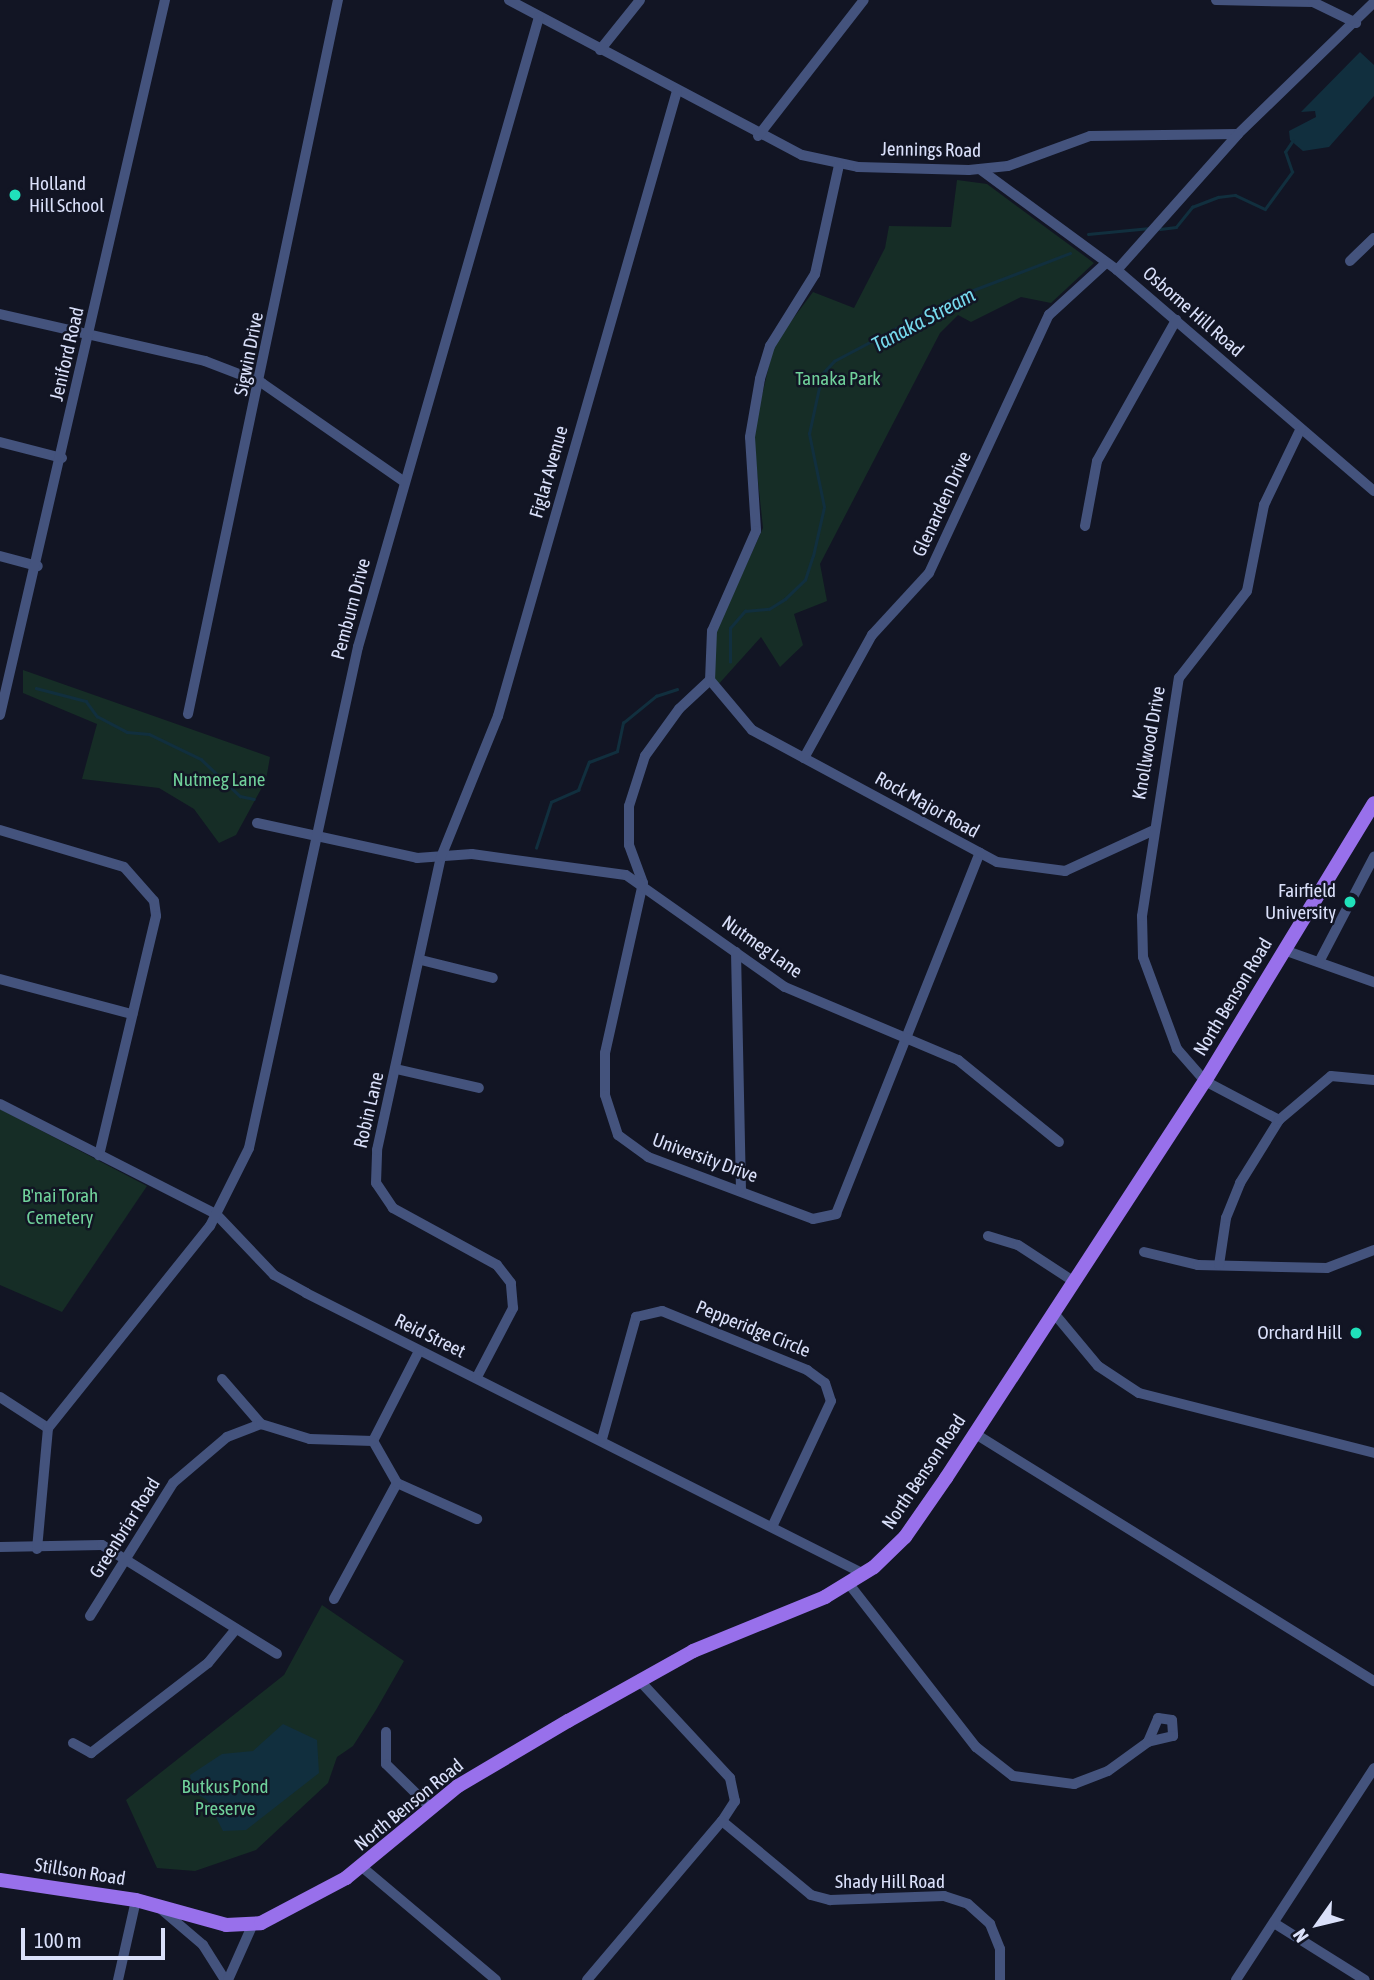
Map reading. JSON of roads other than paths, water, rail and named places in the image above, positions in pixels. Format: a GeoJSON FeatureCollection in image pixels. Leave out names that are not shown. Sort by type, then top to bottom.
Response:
{"type":"FeatureCollection","features":[{"type":"Feature","properties":{"kind":"main road","name":"North Benson Road"},"geometry":{"type":"LineString","coordinates":[[253,1926],[362,1867],[431,1808],[639,1680],[849,1584],[905,1537],[1205,1080],[1374,803]]}},
{"type":"Feature","properties":{"kind":"main road","name":"Stillson Road"},"geometry":{"type":"LineString","coordinates":[[0,1880],[136,1900],[208,1922],[253,1926]]}},
{"type":"Feature","properties":{"kind":"street","name":"Jeniford Road"},"geometry":{"type":"LineString","coordinates":[[0,715],[5,680],[38,566],[165,0]]}},
{"type":"Feature","properties":{"kind":"street","name":"Sigwin Drive"},"geometry":{"type":"LineString","coordinates":[[188,714],[262,383],[338,0]]}},
{"type":"Feature","properties":{"kind":"street","name":"Jennings Road"},"geometry":{"type":"LineString","coordinates":[[509,0],[758,136],[839,165],[981,170],[1090,136],[1238,134]]}},
{"type":"Feature","properties":{"kind":"street"},"geometry":{"type":"LineString","coordinates":[[600,50],[640,0]]}},
{"type":"Feature","properties":{"kind":"street"},"geometry":{"type":"LineString","coordinates":[[758,136],[864,0]]}},
{"type":"Feature","properties":{"kind":"street"},"geometry":{"type":"LineString","coordinates":[[1216,0],[1312,2],[1356,23]]}},
{"type":"Feature","properties":{"kind":"street"},"geometry":{"type":"LineString","coordinates":[[1117,270],[1151,228],[1238,134],[1356,23],[1374,2]]}},
{"type":"Feature","properties":{"kind":"street","name":"Pemburn Drive"},"geometry":{"type":"LineString","coordinates":[[48,1428],[216,1214],[254,1132],[316,838],[403,481],[539,17]]}},
{"type":"Feature","properties":{"kind":"street","name":"Figlar Avenue"},"geometry":{"type":"LineString","coordinates":[[441,857],[498,716],[677,91]]}},
{"type":"Feature","properties":{"kind":"street"},"geometry":{"type":"LineString","coordinates":[[643,883],[627,833],[634,783],[679,709],[710,680],[712,631],[755,531],[750,437],[760,379],[770,346],[814,274],[839,165]]}},
{"type":"Feature","properties":{"kind":"street","name":"Osborne Hill Road"},"geometry":{"type":"LineString","coordinates":[[981,170],[1117,270],[1370,488]]}},
{"type":"Feature","properties":{"kind":"street"},"geometry":{"type":"LineString","coordinates":[[1350,261],[1374,238]]}},
{"type":"Feature","properties":{"kind":"street","name":"Glenarden Drive"},"geometry":{"type":"LineString","coordinates":[[804,758],[872,635],[929,573],[1049,315],[1105,262]]}},
{"type":"Feature","properties":{"kind":"street"},"geometry":{"type":"LineString","coordinates":[[0,314],[205,360],[262,383],[403,481]]}},
{"type":"Feature","properties":{"kind":"street"},"geometry":{"type":"LineString","coordinates":[[1085,526],[1097,461],[1176,320]]}},
{"type":"Feature","properties":{"kind":"street","name":"Knollwood Drive"},"geometry":{"type":"LineString","coordinates":[[1205,1080],[1168,1033],[1143,957],[1152,831],[1179,678],[1247,591],[1264,505],[1301,428]]}},
{"type":"Feature","properties":{"kind":"street"},"geometry":{"type":"LineString","coordinates":[[0,442],[62,458]]}},
{"type":"Feature","properties":{"kind":"street"},"geometry":{"type":"LineString","coordinates":[[1370,488],[1374,474]]}},
{"type":"Feature","properties":{"kind":"street"},"geometry":{"type":"LineString","coordinates":[[0,556],[38,566]]}},
{"type":"Feature","properties":{"kind":"street","name":"Rock Major Road"},"geometry":{"type":"LineString","coordinates":[[710,680],[752,730],[980,853],[1029,870],[1065,871],[1152,831]]}},
{"type":"Feature","properties":{"kind":"street","name":"Nutmeg Lane"},"geometry":{"type":"LineString","coordinates":[[257,823],[316,838],[441,857],[584,864],[643,883],[736,952],[818,1004],[958,1060],[1059,1142]]}},
{"type":"Feature","properties":{"kind":"street"},"geometry":{"type":"LineString","coordinates":[[0,830],[124,867],[146,886],[156,916],[99,1155]]}},
{"type":"Feature","properties":{"kind":"street"},"geometry":{"type":"LineString","coordinates":[[905,1038],[980,853]]}},
{"type":"Feature","properties":{"kind":"street","name":"Robin Lane"},"geometry":{"type":"LineString","coordinates":[[441,857],[421,960],[377,1150],[379,1189],[401,1216],[502,1269],[514,1291],[513,1308],[477,1377]]}},
{"type":"Feature","properties":{"kind":"street"},"geometry":{"type":"LineString","coordinates":[[1319,962],[1374,857]]}},
{"type":"Feature","properties":{"kind":"street","name":"University Drive"},"geometry":{"type":"LineString","coordinates":[[643,883],[605,1053],[612,1124],[639,1153],[741,1189],[813,1219],[830,1218],[845,1203],[905,1038]]}},
{"type":"Feature","properties":{"kind":"street"},"geometry":{"type":"LineString","coordinates":[[1284,950],[1374,982]]}},
{"type":"Feature","properties":{"kind":"street"},"geometry":{"type":"LineString","coordinates":[[736,952],[741,1189]]}},
{"type":"Feature","properties":{"kind":"street"},"geometry":{"type":"LineString","coordinates":[[421,960],[493,978]]}},
{"type":"Feature","properties":{"kind":"street"},"geometry":{"type":"LineString","coordinates":[[0,979],[132,1014]]}},
{"type":"Feature","properties":{"kind":"street"},"geometry":{"type":"LineString","coordinates":[[396,1069],[480,1088]]}},
{"type":"Feature","properties":{"kind":"street"},"geometry":{"type":"LineString","coordinates":[[1219,1265],[1226,1218],[1240,1183],[1279,1121],[1331,1076],[1374,1080]]}},
{"type":"Feature","properties":{"kind":"street"},"geometry":{"type":"LineString","coordinates":[[1205,1080],[1279,1121]]}},
{"type":"Feature","properties":{"kind":"street","name":"Reid Street"},"geometry":{"type":"LineString","coordinates":[[0,1104],[216,1214],[274,1275],[419,1351],[477,1377],[773,1525],[864,1574]]}},
{"type":"Feature","properties":{"kind":"street"},"geometry":{"type":"LineString","coordinates":[[988,1236],[1018,1245],[1073,1281]]}},
{"type":"Feature","properties":{"kind":"street"},"geometry":{"type":"LineString","coordinates":[[1144,1252],[1219,1265],[1328,1268],[1374,1250]]}},
{"type":"Feature","properties":{"kind":"street","name":"Pepperidge Circle"},"geometry":{"type":"LineString","coordinates":[[602,1440],[636,1317],[662,1311],[807,1370],[825,1383],[831,1401],[773,1525]]}},
{"type":"Feature","properties":{"kind":"street"},"geometry":{"type":"LineString","coordinates":[[1053,1312],[1092,1360],[1139,1393],[1374,1453]]}},
{"type":"Feature","properties":{"kind":"street"},"geometry":{"type":"LineString","coordinates":[[373,1441],[419,1351]]}},
{"type":"Feature","properties":{"kind":"street"},"geometry":{"type":"LineString","coordinates":[[222,1379],[261,1424],[310,1439],[373,1441]]}},
{"type":"Feature","properties":{"kind":"street"},"geometry":{"type":"LineString","coordinates":[[0,1397],[48,1428],[37,1549]]}},
{"type":"Feature","properties":{"kind":"street","name":"Greenbriar Road"},"geometry":{"type":"LineString","coordinates":[[90,1616],[173,1483],[216,1445],[261,1424]]}},
{"type":"Feature","properties":{"kind":"street"},"geometry":{"type":"LineString","coordinates":[[974,1433],[1374,1681]]}},
{"type":"Feature","properties":{"kind":"street"},"geometry":{"type":"LineString","coordinates":[[373,1441],[397,1483],[477,1519]]}},
{"type":"Feature","properties":{"kind":"street"},"geometry":{"type":"LineString","coordinates":[[334,1599],[397,1483]]}},
{"type":"Feature","properties":{"kind":"street"},"geometry":{"type":"LineString","coordinates":[[0,1547],[37,1549],[88,1541],[125,1558],[277,1654]]}},
{"type":"Feature","properties":{"kind":"street"},"geometry":{"type":"LineString","coordinates":[[849,1584],[976,1747],[1013,1776],[1074,1784],[1108,1771],[1148,1742]]}},
{"type":"Feature","properties":{"kind":"street"},"geometry":{"type":"LineString","coordinates":[[73,1744],[91,1753],[208,1663],[236,1629]]}},
{"type":"Feature","properties":{"kind":"street"},"geometry":{"type":"LineString","coordinates":[[587,1980],[722,1821],[735,1801],[730,1777],[639,1680]]}},
{"type":"Feature","properties":{"kind":"street"},"geometry":{"type":"LineString","coordinates":[[386,1732],[386,1764],[431,1808]]}},
{"type":"Feature","properties":{"kind":"street"},"geometry":{"type":"LineString","coordinates":[[1236,1980],[1374,1769]]}},
{"type":"Feature","properties":{"kind":"street","name":"Shady Hill Road"},"geometry":{"type":"LineString","coordinates":[[722,1821],[811,1895],[830,1900],[944,1896],[968,1903],[990,1924],[1000,1949],[1000,1980]]}},
{"type":"Feature","properties":{"kind":"street"},"geometry":{"type":"LineString","coordinates":[[362,1867],[496,1980]]}},
{"type":"Feature","properties":{"kind":"street"},"geometry":{"type":"LineString","coordinates":[[118,1980],[136,1900]]}},
{"type":"Feature","properties":{"kind":"street","name":"Stillson Road"},"geometry":{"type":"LineString","coordinates":[[154,1905],[203,1945],[227,1980]]}},
{"type":"Feature","properties":{"kind":"street"},"geometry":{"type":"LineString","coordinates":[[1274,1923],[1365,1980]]}},
{"type":"Feature","properties":{"kind":"street"},"geometry":{"type":"LineString","coordinates":[[227,1980],[253,1926]]}},
{"type":"Feature","properties":{"kind":"water"},"geometry":{"type":"Polygon","coordinates":[[[1360,52],[1374,65],[1374,96],[1329,147],[1303,151],[1290,140],[1289,131],[1316,117],[1315,111],[1301,112],[1360,52]]]}},
{"type":"Feature","properties":{"kind":"water"},"geometry":{"type":"Polygon","coordinates":[[[283,1724],[317,1740],[319,1773],[246,1830],[223,1831],[207,1800],[192,1791],[190,1775],[222,1754],[253,1751],[283,1724]]]}},
{"type":"Feature","properties":{"kind":"waterway","name":"Tanaka Stream"},"geometry":{"type":"LineString","coordinates":[[1160,229],[1176,227],[1192,207],[1218,197],[1235,195],[1265,209],[1292,172],[1285,152],[1293,140]]}},
{"type":"Feature","properties":{"kind":"waterway","name":"Tanaka Stream"},"geometry":{"type":"LineString","coordinates":[[1088,234],[1150,228]]}},
{"type":"Feature","properties":{"kind":"waterway","name":"Tanaka Stream"},"geometry":{"type":"LineString","coordinates":[[730,662],[730,628],[745,611],[769,609],[785,599],[805,580],[813,556],[824,507],[809,434],[822,374],[834,361],[955,297],[1070,253]]}},
{"type":"Feature","properties":{"kind":"waterway"},"geometry":{"type":"LineString","coordinates":[[36,688],[86,701],[97,716],[127,732],[149,734],[201,759],[240,796],[254,799]]}},
{"type":"Feature","properties":{"kind":"waterway","name":"Tanaka Stream"},"geometry":{"type":"LineString","coordinates":[[536,848],[551,802],[578,790],[589,762],[617,751],[623,723],[656,696],[677,689]]}},
{"type":"Feature","properties":{"kind":"place","name":"Holland Hill School"},"geometry":{"type":"Point","coordinates":[15,195]}},
{"type":"Feature","properties":{"kind":"place","name":"Fairfield University"},"geometry":{"type":"Point","coordinates":[1350,902]}},
{"type":"Feature","properties":{"kind":"place","name":"Orchard Hill"},"geometry":{"type":"Point","coordinates":[1356,1333]}},
{"type":"Feature","properties":{"kind":"park label","name":"Tanaka Park"},"geometry":{"type":"Point","coordinates":[838,379]}},
{"type":"Feature","properties":{"kind":"park label","name":"B'nai Torah Cemetery"},"geometry":{"type":"Point","coordinates":[60,1207]}},
{"type":"Feature","properties":{"kind":"park label","name":"Butkus Pond Preserve"},"geometry":{"type":"Point","coordinates":[225,1798]}}]}
